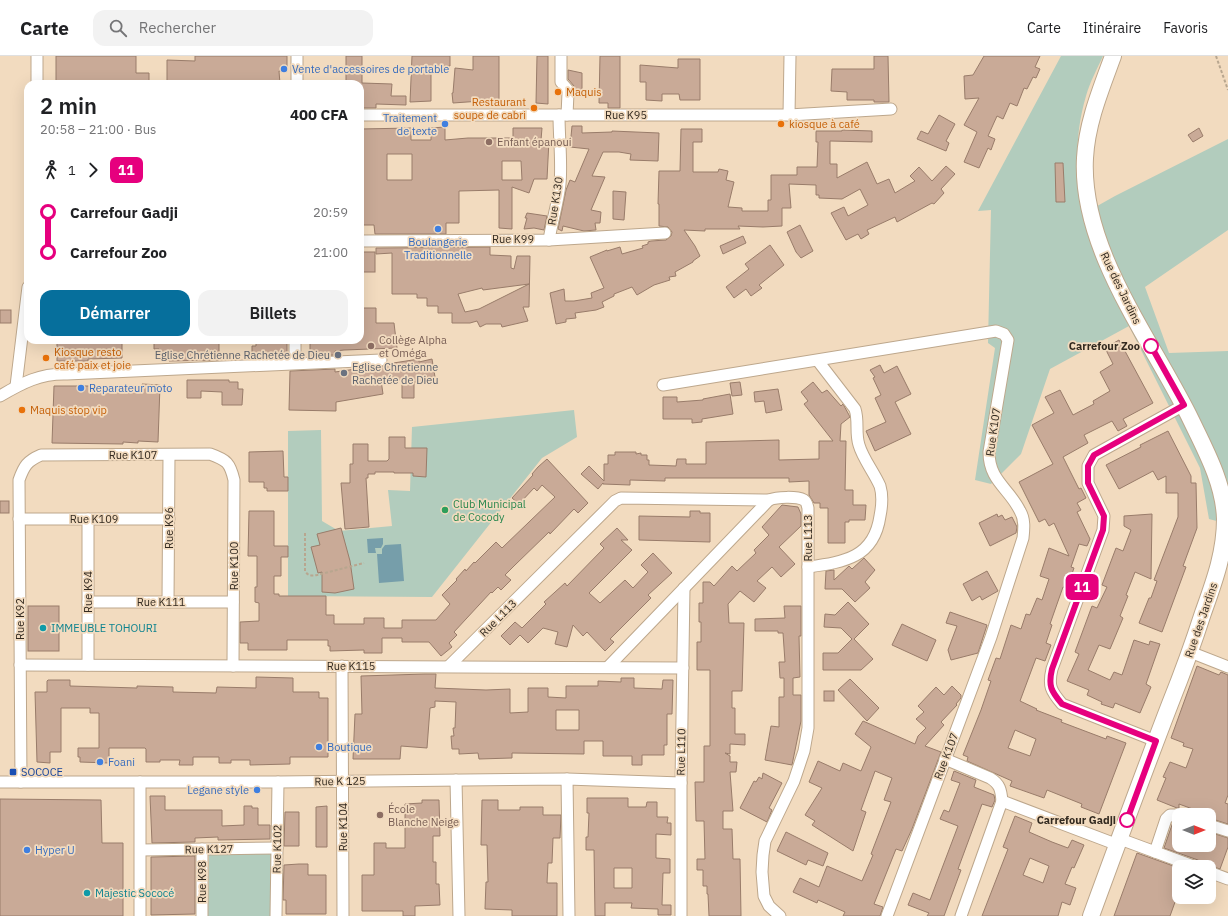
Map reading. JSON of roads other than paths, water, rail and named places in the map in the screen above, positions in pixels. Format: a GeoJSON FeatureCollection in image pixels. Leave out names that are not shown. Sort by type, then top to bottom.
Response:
{"type":"FeatureCollection","features":[{"type":"Feature","properties":{"kind":"main road","name":"Rue des Jardins"},"geometry":{"type":"LineString","coordinates":[[1091,916],[1190,652],[1218,570],[1224,543],[1225,517],[1221,491],[1212,465],[1184,405],[1135,319],[1110,269],[1097,237],[1090,213],[1085,178],[1085,158],[1089,129],[1097,98],[1113,56]]}},
{"type":"Feature","properties":{"kind":"street"},"geometry":{"type":"LineString","coordinates":[[37,56],[37,80]]}},
{"type":"Feature","properties":{"kind":"street"},"geometry":{"type":"LineString","coordinates":[[297,56],[297,80]]}},
{"type":"Feature","properties":{"kind":"street","name":"Rue K130"},"geometry":{"type":"LineString","coordinates":[[549,240],[560,182],[563,115],[568,93],[568,90],[561,82],[561,56]]}},
{"type":"Feature","properties":{"kind":"street"},"geometry":{"type":"LineString","coordinates":[[789,115],[790,56]]}},
{"type":"Feature","properties":{"kind":"street","name":"Rue K95"},"geometry":{"type":"LineString","coordinates":[[364,115],[789,115],[891,110]]}},
{"type":"Feature","properties":{"kind":"street","name":"Rue K99"},"geometry":{"type":"LineString","coordinates":[[364,241],[549,240],[665,233]]}},
{"type":"Feature","properties":{"kind":"street"},"geometry":{"type":"LineString","coordinates":[[16,386],[24,320]]}},
{"type":"Feature","properties":{"kind":"street","name":"Rue K107"},"geometry":{"type":"LineString","coordinates":[[663,385],[996,331],[1004,334],[1008,340],[989,452],[989,461],[991,471],[1020,511],[1024,522],[1023,538],[991,637],[887,916]]}},
{"type":"Feature","properties":{"kind":"street"},"geometry":{"type":"LineString","coordinates":[[295,344],[295,362]]}},
{"type":"Feature","properties":{"kind":"street"},"geometry":{"type":"LineString","coordinates":[[0,396],[16,386],[52,373],[67,374],[295,362],[381,360]]}},
{"type":"Feature","properties":{"kind":"street"},"geometry":{"type":"LineString","coordinates":[[808,567],[840,562],[857,555],[867,547],[875,536],[879,523],[882,496],[880,486],[859,445],[857,431],[858,417],[855,409],[818,361]]}},
{"type":"Feature","properties":{"kind":"street"},"geometry":{"type":"LineString","coordinates":[[1156,741],[1062,704],[1053,694],[1049,681],[1052,669],[1103,530],[1104,516],[1088,483],[1088,466],[1094,455],[1184,405]]}},
{"type":"Feature","properties":{"kind":"street","name":"Rue K107"},"geometry":{"type":"LineString","coordinates":[[31,460],[41,455],[210,454],[223,459],[231,468]]}},
{"type":"Feature","properties":{"kind":"street","name":"Rue K96"},"geometry":{"type":"LineString","coordinates":[[168,602],[169,455]]}},
{"type":"Feature","properties":{"kind":"street","name":"Rue K92"},"geometry":{"type":"LineString","coordinates":[[21,782],[19,480],[23,468],[31,460]]}},
{"type":"Feature","properties":{"kind":"street","name":"Rue K100"},"geometry":{"type":"LineString","coordinates":[[231,468],[234,480],[233,666]]}},
{"type":"Feature","properties":{"kind":"street","name":"Rue L113"},"geometry":{"type":"LineString","coordinates":[[449,666],[615,501],[622,498],[769,500],[778,497],[803,499],[807,503],[808,508],[808,728],[804,751],[794,781],[766,841],[762,872],[764,896],[769,906],[780,916]]}},
{"type":"Feature","properties":{"kind":"street"},"geometry":{"type":"LineString","coordinates":[[608,667],[769,500]]}},
{"type":"Feature","properties":{"kind":"street","name":"Rue K109"},"geometry":{"type":"LineString","coordinates":[[19,519],[169,520]]}},
{"type":"Feature","properties":{"kind":"street","name":"Rue K94"},"geometry":{"type":"LineString","coordinates":[[88,519],[88,665]]}},
{"type":"Feature","properties":{"kind":"street","name":"Rue L110"},"geometry":{"type":"LineString","coordinates":[[681,916],[681,783],[684,588]]}},
{"type":"Feature","properties":{"kind":"street","name":"Rue K111"},"geometry":{"type":"LineString","coordinates":[[88,602],[233,602]]}},
{"type":"Feature","properties":{"kind":"street"},"geometry":{"type":"LineString","coordinates":[[1190,652],[1228,667]]}},
{"type":"Feature","properties":{"kind":"street","name":"Rue K115"},"geometry":{"type":"LineString","coordinates":[[20,665],[683,668]]}},
{"type":"Feature","properties":{"kind":"street","name":"Rue K104"},"geometry":{"type":"LineString","coordinates":[[342,666],[343,916]]}},
{"type":"Feature","properties":{"kind":"street"},"geometry":{"type":"LineString","coordinates":[[945,759],[997,782],[1000,788],[1002,801],[961,916]]}},
{"type":"Feature","properties":{"kind":"street"},"geometry":{"type":"LineString","coordinates":[[567,778],[569,916]]}},
{"type":"Feature","properties":{"kind":"street","name":"Rue K 125"},"geometry":{"type":"LineString","coordinates":[[0,782],[278,782],[567,778],[681,783]]}},
{"type":"Feature","properties":{"kind":"street"},"geometry":{"type":"LineString","coordinates":[[456,780],[459,916]]}},
{"type":"Feature","properties":{"kind":"street"},"geometry":{"type":"LineString","coordinates":[[140,782],[140,916]]}},
{"type":"Feature","properties":{"kind":"street","name":"Rue K102"},"geometry":{"type":"LineString","coordinates":[[276,916],[278,782]]}},
{"type":"Feature","properties":{"kind":"street"},"geometry":{"type":"LineString","coordinates":[[1002,801],[1119,842],[1177,860]]}},
{"type":"Feature","properties":{"kind":"street"},"geometry":{"type":"LineString","coordinates":[[1155,852],[1166,819],[1172,815]]}},
{"type":"Feature","properties":{"kind":"street"},"geometry":{"type":"LineString","coordinates":[[1216,827],[1228,831]]}},
{"type":"Feature","properties":{"kind":"street","name":"Rue K127"},"geometry":{"type":"LineString","coordinates":[[141,850],[277,848]]}},
{"type":"Feature","properties":{"kind":"street","name":"Rue K98"},"geometry":{"type":"LineString","coordinates":[[202,849],[202,916]]}},
{"type":"Feature","properties":{"kind":"street"},"geometry":{"type":"LineString","coordinates":[[1216,875],[1228,879]]}},
{"type":"Feature","properties":{"kind":"water"},"geometry":{"type":"Polygon","coordinates":[[[383,538],[381,548],[375,548],[376,553],[368,553],[367,539],[383,538]]]}},
{"type":"Feature","properties":{"kind":"water"},"geometry":{"type":"Polygon","coordinates":[[[401,544],[404,581],[379,583],[377,554],[382,554],[382,549],[385,545],[401,544]]]}},
{"type":"Feature","properties":{"kind":"place","name":"Vente d'accessoires de portable"},"geometry":{"type":"Point","coordinates":[284,69]}},
{"type":"Feature","properties":{"kind":"place","name":"Maquis"},"geometry":{"type":"Point","coordinates":[558,92]}},
{"type":"Feature","properties":{"kind":"place","name":"Restaurant soupe de cabri"},"geometry":{"type":"Point","coordinates":[534,108]}},
{"type":"Feature","properties":{"kind":"place","name":"Traitement de texte"},"geometry":{"type":"Point","coordinates":[445,124]}},
{"type":"Feature","properties":{"kind":"place","name":"kiosque à café"},"geometry":{"type":"Point","coordinates":[781,124]}},
{"type":"Feature","properties":{"kind":"place","name":"Enfant épanoui"},"geometry":{"type":"Point","coordinates":[489,142]}},
{"type":"Feature","properties":{"kind":"place","name":"Boulangerie Traditionnelle"},"geometry":{"type":"Point","coordinates":[438,229]}},
{"type":"Feature","properties":{"kind":"place","name":"Collège Alpha et Oméga"},"geometry":{"type":"Point","coordinates":[371,346]}},
{"type":"Feature","properties":{"kind":"place","name":"Carrefour Zoo"},"geometry":{"type":"Point","coordinates":[1151,346]}},
{"type":"Feature","properties":{"kind":"place","name":"Eglise Chrétienne Rachetée de Dieu"},"geometry":{"type":"Point","coordinates":[338,355]}},
{"type":"Feature","properties":{"kind":"place","name":"Kiosque resto café paix et joie"},"geometry":{"type":"Point","coordinates":[46,358]}},
{"type":"Feature","properties":{"kind":"place","name":"Eglise Chretienne Rachetée de Dieu"},"geometry":{"type":"Point","coordinates":[344,373]}},
{"type":"Feature","properties":{"kind":"place","name":"Reparateur moto"},"geometry":{"type":"Point","coordinates":[81,388]}},
{"type":"Feature","properties":{"kind":"place","name":"Maquis stop vip"},"geometry":{"type":"Point","coordinates":[22,410]}},
{"type":"Feature","properties":{"kind":"place","name":"Club Municipal de Cocody"},"geometry":{"type":"Point","coordinates":[445,510]}},
{"type":"Feature","properties":{"kind":"place","name":"IMMEUBLE TOHOURI"},"geometry":{"type":"Point","coordinates":[43,628]}},
{"type":"Feature","properties":{"kind":"place","name":"Boutique"},"geometry":{"type":"Point","coordinates":[319,747]}},
{"type":"Feature","properties":{"kind":"place","name":"Foani"},"geometry":{"type":"Point","coordinates":[100,762]}},
{"type":"Feature","properties":{"kind":"place","name":"SOCOCE"},"geometry":{"type":"Point","coordinates":[13,772]}},
{"type":"Feature","properties":{"kind":"place","name":"Legane style"},"geometry":{"type":"Point","coordinates":[257,790]}},
{"type":"Feature","properties":{"kind":"place","name":"École Blanche Neige"},"geometry":{"type":"Point","coordinates":[380,815]}},
{"type":"Feature","properties":{"kind":"place","name":"Carrefour Gadji"},"geometry":{"type":"Point","coordinates":[1127,820]}},
{"type":"Feature","properties":{"kind":"place","name":"Hyper U"},"geometry":{"type":"Point","coordinates":[27,850]}},
{"type":"Feature","properties":{"kind":"place","name":"Majestic Sococé"},"geometry":{"type":"Point","coordinates":[87,893]}}]}
